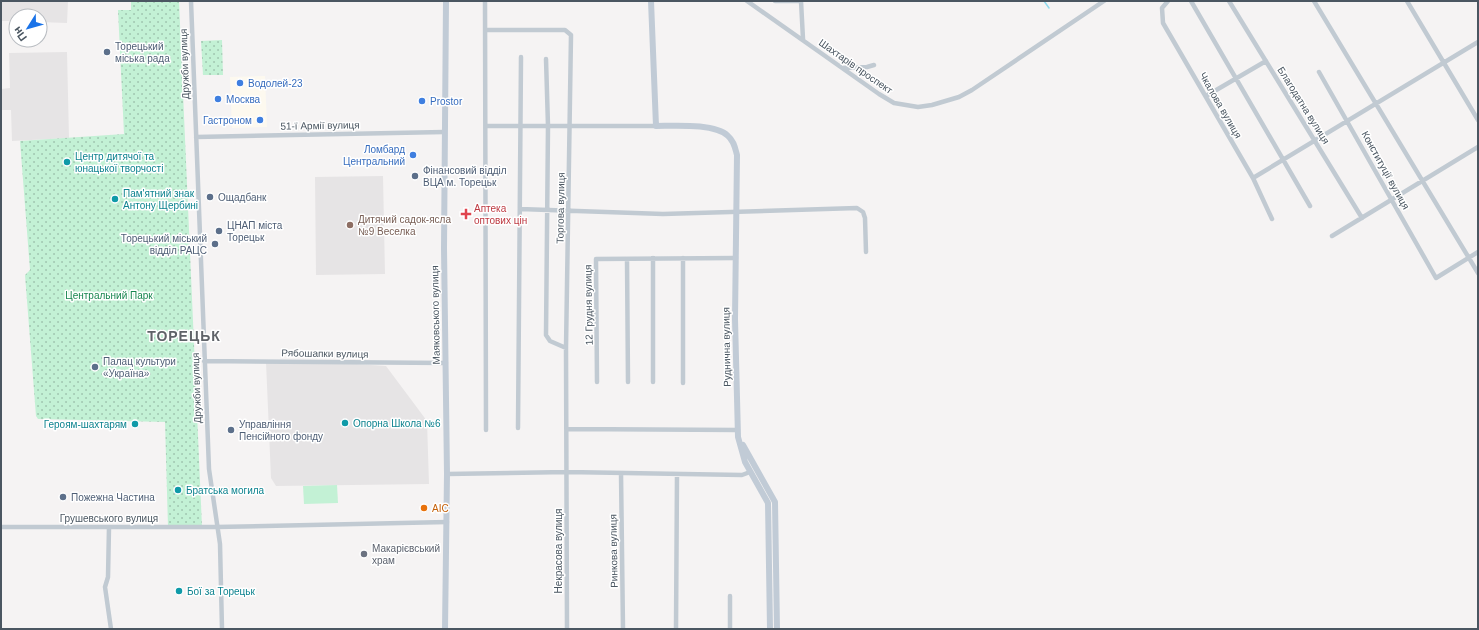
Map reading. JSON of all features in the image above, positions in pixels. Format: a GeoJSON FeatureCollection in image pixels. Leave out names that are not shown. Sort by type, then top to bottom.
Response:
{"type":"FeatureCollection","features":[{"type":"Feature","properties":{"kind":"main road","name":"Маяковського вулиця"},"geometry":{"type":"LineString","coordinates":[[445,629],[447,522],[444,132],[446,1]]}},
{"type":"Feature","properties":{"kind":"main road"},"geometry":{"type":"LineString","coordinates":[[651,1],[656,126]]}},
{"type":"Feature","properties":{"kind":"main road","name":"Руднична вулиця"},"geometry":{"type":"LineString","coordinates":[[656,126],[720,130],[728,136],[734,144],[737,155],[738,213],[735,319],[738,437],[745,462],[768,502],[770,629]]}},
{"type":"Feature","properties":{"kind":"main road"},"geometry":{"type":"LineString","coordinates":[[738,437],[775,502],[777,629]]}},
{"type":"Feature","properties":{"kind":"street","name":"Дружби вулиця"},"geometry":{"type":"LineString","coordinates":[[191,1],[209,469],[216,527],[220,544],[222,629]]}},
{"type":"Feature","properties":{"kind":"street"},"geometry":{"type":"LineString","coordinates":[[485,1],[486,430]]}},
{"type":"Feature","properties":{"kind":"street","name":"Шахтарів проспект"},"geometry":{"type":"LineString","coordinates":[[747,1],[894,103],[918,107],[932,105],[959,97],[972,90],[1104,1]]}},
{"type":"Feature","properties":{"kind":"street"},"geometry":{"type":"LineString","coordinates":[[775,1],[801,1],[803,39]]}},
{"type":"Feature","properties":{"kind":"street","name":"Чкалова вулиця"},"geometry":{"type":"LineString","coordinates":[[1168,1],[1162,8],[1163,23],[1253,178],[1272,219]]}},
{"type":"Feature","properties":{"kind":"street"},"geometry":{"type":"LineString","coordinates":[[1191,1],[1310,206]]}},
{"type":"Feature","properties":{"kind":"street","name":"Благодатна вулиця"},"geometry":{"type":"LineString","coordinates":[[1229,1],[1362,218]]}},
{"type":"Feature","properties":{"kind":"street"},"geometry":{"type":"LineString","coordinates":[[1314,1],[1478,273]]}},
{"type":"Feature","properties":{"kind":"street"},"geometry":{"type":"LineString","coordinates":[[1407,1],[1478,120]]}},
{"type":"Feature","properties":{"kind":"street","name":"Торгова вулиця"},"geometry":{"type":"LineString","coordinates":[[485,30],[565,30],[571,35],[566,348],[567,429]]}},
{"type":"Feature","properties":{"kind":"street"},"geometry":{"type":"LineString","coordinates":[[1253,178],[1376,106],[1478,42]]}},
{"type":"Feature","properties":{"kind":"street"},"geometry":{"type":"LineString","coordinates":[[518,428],[521,57]]}},
{"type":"Feature","properties":{"kind":"street"},"geometry":{"type":"LineString","coordinates":[[546,59],[548,126],[546,335],[550,341],[566,348]]}},
{"type":"Feature","properties":{"kind":"street"},"geometry":{"type":"LineString","coordinates":[[1206,96],[1266,61]]}},
{"type":"Feature","properties":{"kind":"street"},"geometry":{"type":"LineString","coordinates":[[842,68],[867,67],[874,65]]}},
{"type":"Feature","properties":{"kind":"street","name":"Конституції вулиця"},"geometry":{"type":"LineString","coordinates":[[1319,72],[1436,278],[1468,258]]}},
{"type":"Feature","properties":{"kind":"street","name":"Руднична вулиця"},"geometry":{"type":"LineString","coordinates":[[486,126],[656,126]]}},
{"type":"Feature","properties":{"kind":"street","name":"51-ї Армії вулиця"},"geometry":{"type":"LineString","coordinates":[[196,137],[444,132]]}},
{"type":"Feature","properties":{"kind":"street"},"geometry":{"type":"LineString","coordinates":[[1332,236],[1478,147]]}},
{"type":"Feature","properties":{"kind":"street"},"geometry":{"type":"LineString","coordinates":[[520,209],[569,212],[663,214],[738,213],[857,208],[863,212],[865,218],[866,252]]}},
{"type":"Feature","properties":{"kind":"street"},"geometry":{"type":"LineString","coordinates":[[1468,258],[1478,252]]}},
{"type":"Feature","properties":{"kind":"street"},"geometry":{"type":"LineString","coordinates":[[653,258],[653,382]]}},
{"type":"Feature","properties":{"kind":"street"},"geometry":{"type":"LineString","coordinates":[[683,258],[683,382]]}},
{"type":"Feature","properties":{"kind":"street","name":"12 Грудня вулиця"},"geometry":{"type":"LineString","coordinates":[[597,382],[596,259],[736,258]]}},
{"type":"Feature","properties":{"kind":"street"},"geometry":{"type":"LineString","coordinates":[[627,259],[628,382]]}},
{"type":"Feature","properties":{"kind":"street","name":"Рябошапки вулиця"},"geometry":{"type":"LineString","coordinates":[[204,361],[446,364]]}},
{"type":"Feature","properties":{"kind":"street"},"geometry":{"type":"LineString","coordinates":[[567,429],[738,430]]}},
{"type":"Feature","properties":{"kind":"street","name":"Некрасова вулиця"},"geometry":{"type":"LineString","coordinates":[[567,429],[567,629]]}},
{"type":"Feature","properties":{"kind":"street"},"geometry":{"type":"LineString","coordinates":[[447,474],[567,472],[742,474],[750,472]]}},
{"type":"Feature","properties":{"kind":"street","name":"Ринкова вулиця"},"geometry":{"type":"LineString","coordinates":[[621,473],[623,629]]}},
{"type":"Feature","properties":{"kind":"street"},"geometry":{"type":"LineString","coordinates":[[676,629],[677,474]]}},
{"type":"Feature","properties":{"kind":"street","name":"Грушевського вулиця"},"geometry":{"type":"LineString","coordinates":[[1,527],[216,527],[447,522]]}},
{"type":"Feature","properties":{"kind":"street"},"geometry":{"type":"LineString","coordinates":[[109,527],[108,577],[105,587],[111,629]]}},
{"type":"Feature","properties":{"kind":"street"},"geometry":{"type":"LineString","coordinates":[[730,596],[730,629]]}},
{"type":"Feature","properties":{"kind":"shaded area"},"geometry":{"type":"Polygon","coordinates":[[[1,1],[68,1],[67,23],[48,22],[48,8],[8,8],[8,21],[1,21],[1,1]]]}},
{"type":"Feature","properties":{"kind":"shaded area"},"geometry":{"type":"Polygon","coordinates":[[[67,52],[69,138],[12,141],[11,110],[1,110],[1,89],[10,88],[9,53],[67,52]]]}},
{"type":"Feature","properties":{"kind":"shaded area"},"geometry":{"type":"Polygon","coordinates":[[[265,76],[267,127],[232,128],[230,77],[265,76]]]}},
{"type":"Feature","properties":{"kind":"shaded area","name":"Дитячий садок-ясла №9 Веселка"},"geometry":{"type":"Polygon","coordinates":[[[383,176],[385,274],[316,275],[315,177],[383,176]]]}},
{"type":"Feature","properties":{"kind":"shaded area"},"geometry":{"type":"Polygon","coordinates":[[[266,362],[324,362],[386,366],[427,421],[429,484],[276,486],[271,478],[266,362]]]}},
{"type":"Feature","properties":{"kind":"green space","name":"Центральний Парк"},"geometry":{"type":"Polygon","coordinates":[[[131,1],[179,1],[202,527],[168,527],[165,422],[38,419],[36,416],[25,275],[30,270],[20,141],[124,134],[118,10],[131,10],[131,1]]]}},
{"type":"Feature","properties":{"kind":"green space"},"geometry":{"type":"Polygon","coordinates":[[[222,40],[223,75],[203,75],[201,41],[222,40]]]}},
{"type":"Feature","properties":{"kind":"green space"},"geometry":{"type":"Polygon","coordinates":[[[337,485],[338,503],[304,504],[303,486],[337,485]]]}},
{"type":"Feature","properties":{"kind":"waterway"},"geometry":{"type":"LineString","coordinates":[[1044,1],[1049,8]]}},
{"type":"Feature","properties":{"kind":"place","name":"Торецький міська рада"},"geometry":{"type":"Point","coordinates":[107,52]}},
{"type":"Feature","properties":{"kind":"place","name":"Водолей-23"},"geometry":{"type":"Point","coordinates":[240,83]}},
{"type":"Feature","properties":{"kind":"place","name":"Москва"},"geometry":{"type":"Point","coordinates":[218,99]}},
{"type":"Feature","properties":{"kind":"place","name":"Prostor"},"geometry":{"type":"Point","coordinates":[422,101]}},
{"type":"Feature","properties":{"kind":"place","name":"Гастроном"},"geometry":{"type":"Point","coordinates":[260,120]}},
{"type":"Feature","properties":{"kind":"place","name":"Ломбард Центральний"},"geometry":{"type":"Point","coordinates":[413,155]}},
{"type":"Feature","properties":{"kind":"place","name":"Центр дитячої та юнацької творчості"},"geometry":{"type":"Point","coordinates":[67,162]}},
{"type":"Feature","properties":{"kind":"place","name":"Фінансовий відділ ВЦА м. Торецьк"},"geometry":{"type":"Point","coordinates":[415,176]}},
{"type":"Feature","properties":{"kind":"place","name":"Ощадбанк"},"geometry":{"type":"Point","coordinates":[210,197]}},
{"type":"Feature","properties":{"kind":"place","name":"Пам'ятний знак Антону Щербині"},"geometry":{"type":"Point","coordinates":[115,199]}},
{"type":"Feature","properties":{"kind":"place","name":"Аптека оптових цін"},"geometry":{"type":"Point","coordinates":[466,214]}},
{"type":"Feature","properties":{"kind":"place","name":"Дитячий садок-ясла №9 Веселка"},"geometry":{"type":"Point","coordinates":[350,225]}},
{"type":"Feature","properties":{"kind":"place","name":"ЦНАП міста Торецьк"},"geometry":{"type":"Point","coordinates":[219,231]}},
{"type":"Feature","properties":{"kind":"place","name":"Торецький міський відділ РАЦС"},"geometry":{"type":"Point","coordinates":[215,244]}},
{"type":"Feature","properties":{"kind":"place","name":"Палац культури «Україна»"},"geometry":{"type":"Point","coordinates":[95,367]}},
{"type":"Feature","properties":{"kind":"place","name":"Опорна Школа №6"},"geometry":{"type":"Point","coordinates":[345,423]}},
{"type":"Feature","properties":{"kind":"place","name":"Героям-шахтарям"},"geometry":{"type":"Point","coordinates":[135,424]}},
{"type":"Feature","properties":{"kind":"place","name":"Управління Пенсійного фонду"},"geometry":{"type":"Point","coordinates":[231,430]}},
{"type":"Feature","properties":{"kind":"place","name":"Братська мoгила"},"geometry":{"type":"Point","coordinates":[178,490]}},
{"type":"Feature","properties":{"kind":"place","name":"Пожежна Частина"},"geometry":{"type":"Point","coordinates":[63,497]}},
{"type":"Feature","properties":{"kind":"place","name":"АІС"},"geometry":{"type":"Point","coordinates":[424,508]}},
{"type":"Feature","properties":{"kind":"place","name":"Макарієвський храм"},"geometry":{"type":"Point","coordinates":[364,554]}},
{"type":"Feature","properties":{"kind":"place","name":"Бої за Торецьк"},"geometry":{"type":"Point","coordinates":[179,591]}},
{"type":"Feature","properties":{"kind":"district","name":"ТОРЕЦЬК"},"geometry":{"type":"Point","coordinates":[184,336]}}]}
